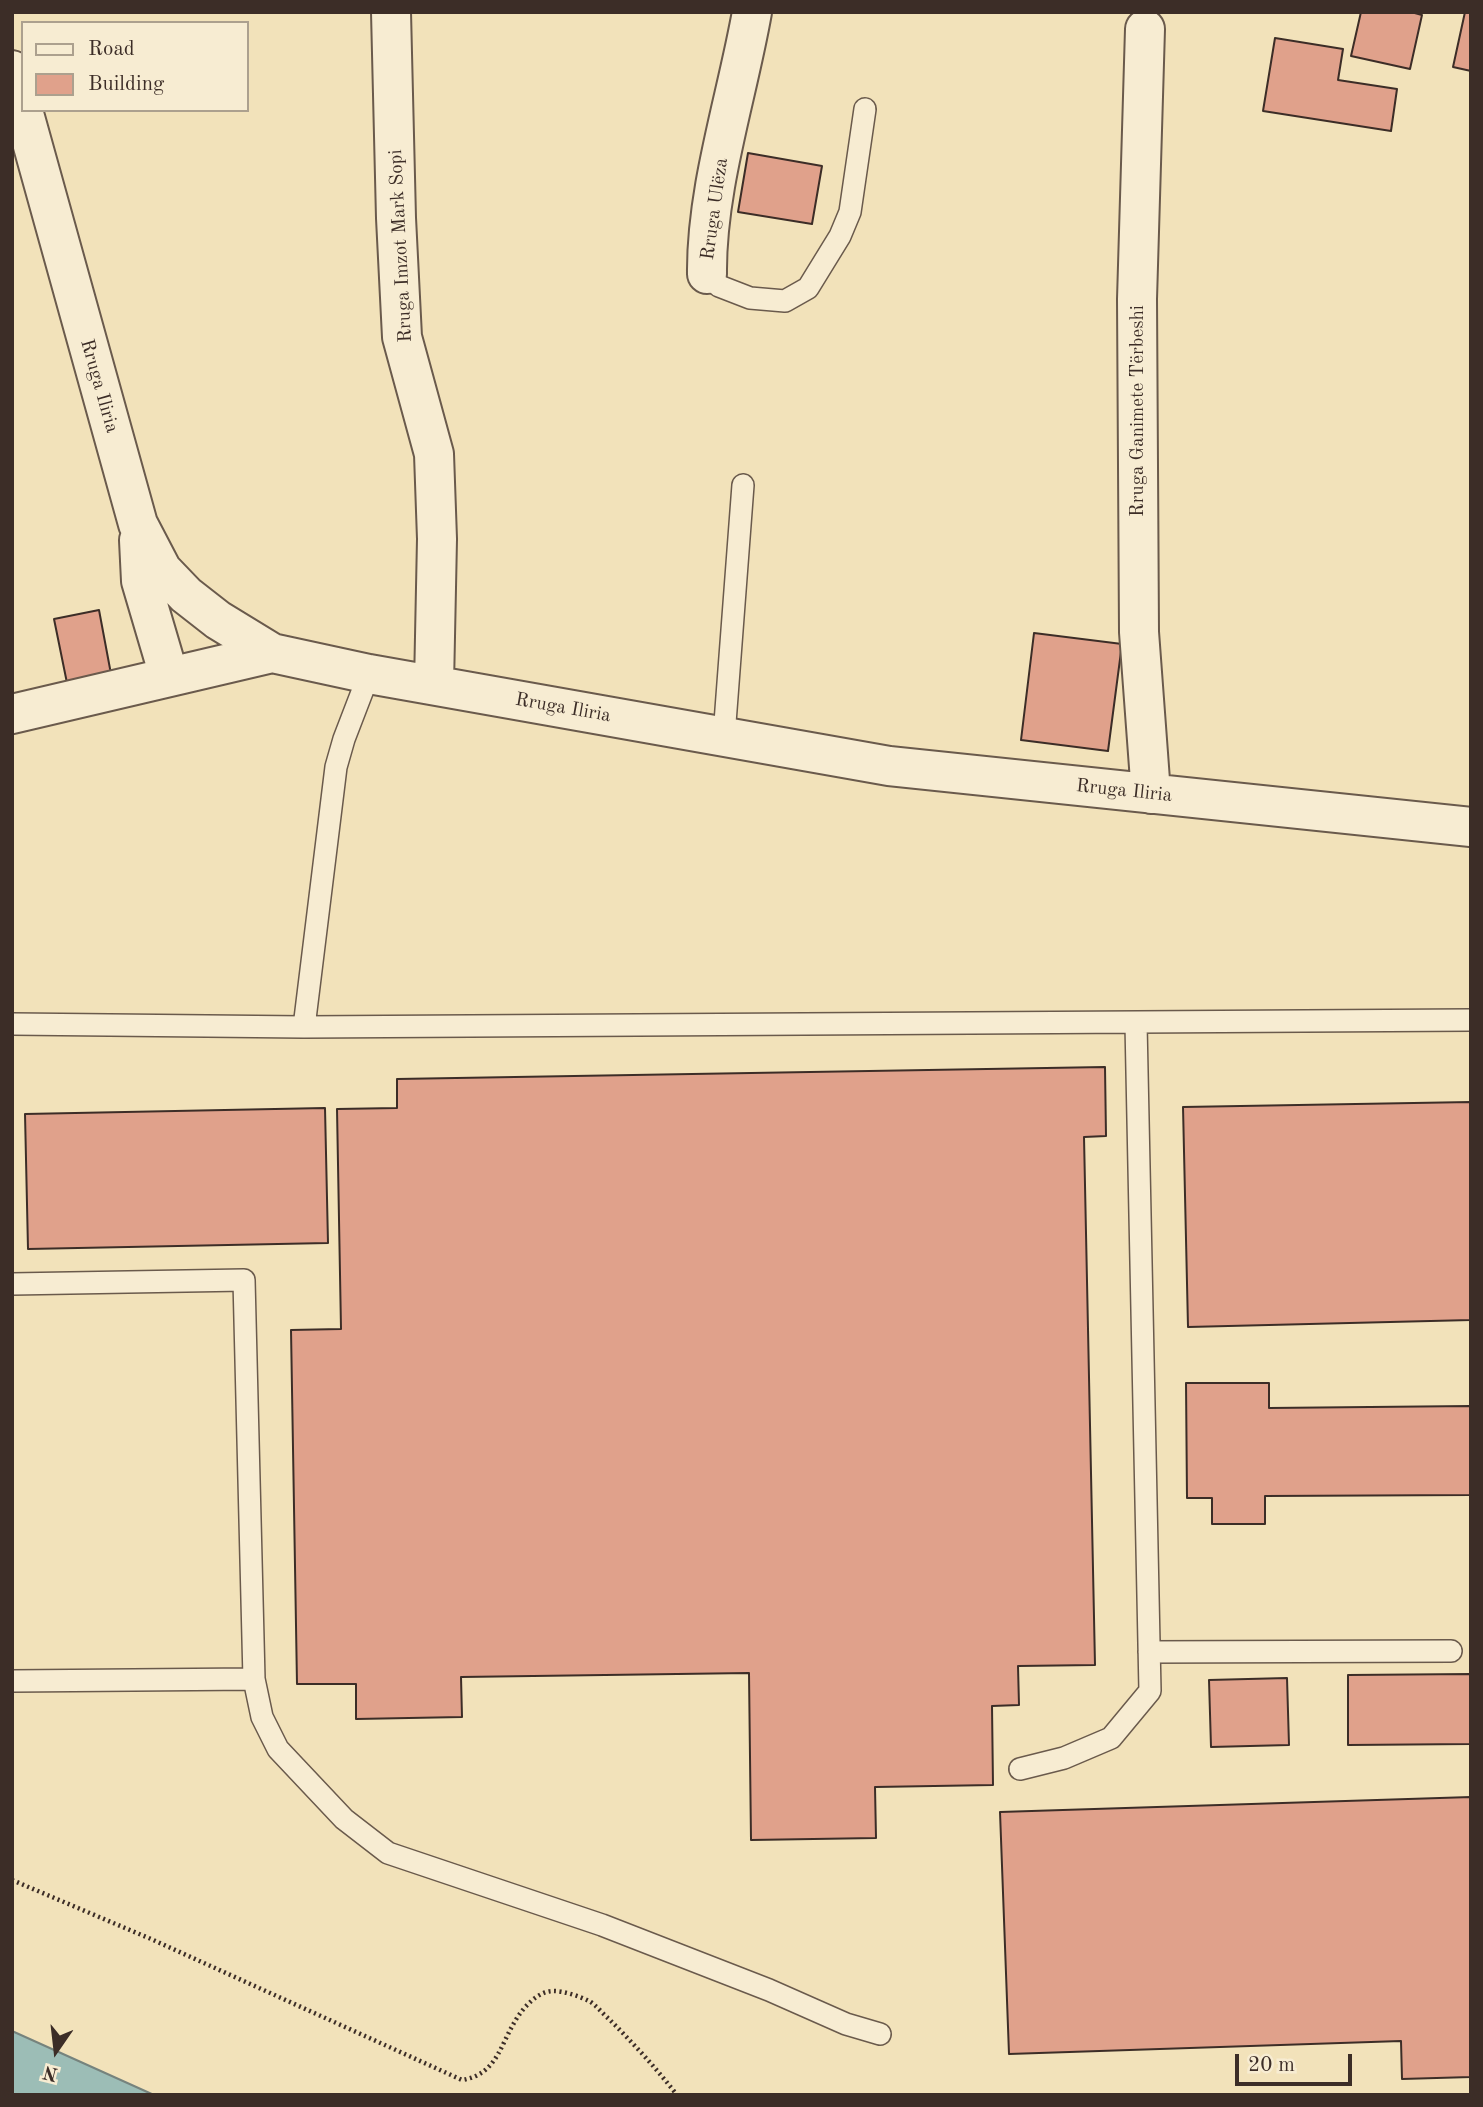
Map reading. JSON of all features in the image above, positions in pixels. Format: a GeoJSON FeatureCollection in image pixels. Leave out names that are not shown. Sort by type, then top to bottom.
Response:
{"type":"FeatureCollection","features":[{"type":"Feature","properties":{"kind":"street","name":"Rruga Imzot Mark Sopi"},"geometry":{"type":"LineString","coordinates":[[391,12],[402,337],[434,454],[437,539],[434,685]]}},
{"type":"Feature","properties":{"kind":"street","name":"Rruga Ulëza"},"geometry":{"type":"LineString","coordinates":[[707,274],[707,249],[722,157],[752,12]]}},
{"type":"Feature","properties":{"kind":"street","name":"Rruga Ganimete Tërbeshi"},"geometry":{"type":"LineString","coordinates":[[1145,29],[1137,299],[1139,632],[1151,794]]}},
{"type":"Feature","properties":{"kind":"street","name":"Rruga Iliria"},"geometry":{"type":"LineString","coordinates":[[12,70],[21,102]]}},
{"type":"Feature","properties":{"kind":"street","name":"Rruga Iliria"},"geometry":{"type":"LineString","coordinates":[[24,112],[138,524],[162,570],[186,595],[218,620],[272,653],[369,674],[889,766],[1471,827]]}},
{"type":"Feature","properties":{"kind":"street"},"geometry":{"type":"LineString","coordinates":[[138,524],[141,581],[169,676]]}},
{"type":"Feature","properties":{"kind":"street"},"geometry":{"type":"LineString","coordinates":[[12,714],[272,653]]}},
{"type":"Feature","properties":{"kind":"lane","name":"Rruga Ulëza"},"geometry":{"type":"LineString","coordinates":[[707,274],[719,286],[750,298],[785,301],[808,288],[840,236],[850,212],[865,109]]}},
{"type":"Feature","properties":{"kind":"lane"},"geometry":{"type":"LineString","coordinates":[[724,736],[743,485]]}},
{"type":"Feature","properties":{"kind":"lane"},"geometry":{"type":"LineString","coordinates":[[304,1027],[336,767],[369,674]]}},
{"type":"Feature","properties":{"kind":"lane"},"geometry":{"type":"LineString","coordinates":[[12,1024],[304,1027],[1471,1020]]}},
{"type":"Feature","properties":{"kind":"lane"},"geometry":{"type":"LineString","coordinates":[[1020,1769],[1063,1758],[1111,1738],[1150,1691],[1136,1024]]}},
{"type":"Feature","properties":{"kind":"lane"},"geometry":{"type":"LineString","coordinates":[[12,1284],[244,1280],[254,1679],[262,1717],[278,1749],[344,1819],[388,1853],[602,1925],[769,1990],[846,2024],[880,2034]]}},
{"type":"Feature","properties":{"kind":"lane"},"geometry":{"type":"LineString","coordinates":[[1149,1652],[1451,1651]]}},
{"type":"Feature","properties":{"kind":"lane"},"geometry":{"type":"LineString","coordinates":[[12,1681],[254,1679]]}},
{"type":"Feature","properties":{"kind":"path"},"geometry":{"type":"LineString","coordinates":[[12,1880],[151,1939],[462,2080],[475,2078],[494,2062],[519,2015],[531,2000],[551,1990],[573,1995],[590,2002],[635,2044],[677,2095]]}},
{"type":"Feature","properties":{"kind":"water"},"geometry":{"type":"Polygon","coordinates":[[[12,2031],[154,2095],[12,2095],[12,2031]]]}},
{"type":"Feature","properties":{"kind":"building"},"geometry":{"type":"Polygon","coordinates":[[[1361,12],[1411,12],[1422,15],[1410,69],[1351,56],[1361,12]]]}},
{"type":"Feature","properties":{"kind":"building"},"geometry":{"type":"Polygon","coordinates":[[[1465,12],[1471,12],[1471,71],[1453,67],[1465,12]]]}},
{"type":"Feature","properties":{"kind":"building"},"geometry":{"type":"Polygon","coordinates":[[[1275,38],[1343,49],[1338,80],[1397,89],[1391,131],[1263,111],[1275,38]]]}},
{"type":"Feature","properties":{"kind":"building"},"geometry":{"type":"Polygon","coordinates":[[[748,153],[822,166],[812,224],[738,212],[748,153]]]}},
{"type":"Feature","properties":{"kind":"building"},"geometry":{"type":"Polygon","coordinates":[[[99,610],[111,674],[67,683],[54,619],[99,610]]]}},
{"type":"Feature","properties":{"kind":"building"},"geometry":{"type":"Polygon","coordinates":[[[1034,633],[1122,644],[1108,751],[1021,740],[1034,633]]]}},
{"type":"Feature","properties":{"kind":"building"},"geometry":{"type":"Polygon","coordinates":[[[1105,1067],[1106,1136],[1084,1137],[1095,1665],[1018,1666],[1019,1705],[992,1706],[993,1785],[875,1787],[876,1838],[751,1840],[749,1673],[461,1677],[462,1717],[356,1719],[356,1684],[297,1684],[291,1330],[341,1329],[337,1109],[397,1108],[397,1079],[1105,1067]]]}},
{"type":"Feature","properties":{"kind":"building"},"geometry":{"type":"Polygon","coordinates":[[[1471,1102],[1471,1320],[1188,1327],[1183,1107],[1471,1102]]]}},
{"type":"Feature","properties":{"kind":"building"},"geometry":{"type":"Polygon","coordinates":[[[325,1108],[328,1243],[28,1249],[25,1114],[325,1108]]]}},
{"type":"Feature","properties":{"kind":"building"},"geometry":{"type":"Polygon","coordinates":[[[1186,1383],[1269,1383],[1269,1408],[1471,1406],[1471,1495],[1265,1496],[1265,1524],[1212,1524],[1212,1498],[1187,1498],[1186,1383]]]}},
{"type":"Feature","properties":{"kind":"building"},"geometry":{"type":"Polygon","coordinates":[[[1471,1674],[1471,1744],[1348,1745],[1348,1675],[1471,1674]]]}},
{"type":"Feature","properties":{"kind":"building"},"geometry":{"type":"Polygon","coordinates":[[[1287,1678],[1289,1745],[1211,1747],[1209,1680],[1287,1678]]]}},
{"type":"Feature","properties":{"kind":"building"},"geometry":{"type":"Polygon","coordinates":[[[1471,1797],[1471,2077],[1402,2079],[1401,2041],[1009,2054],[1000,1812],[1471,1797]]]}}]}
